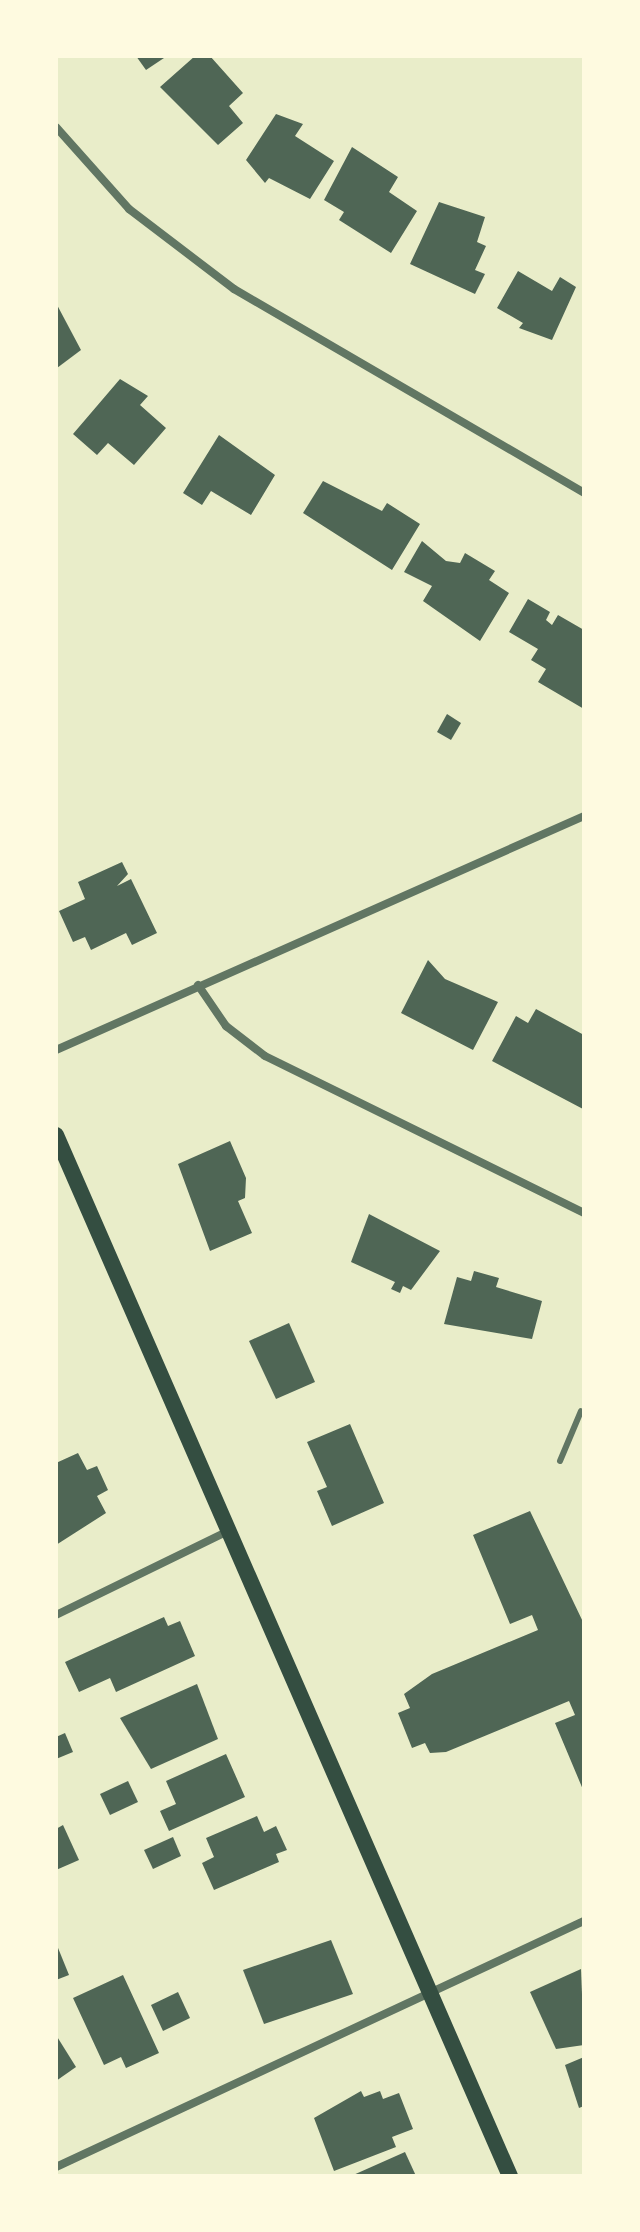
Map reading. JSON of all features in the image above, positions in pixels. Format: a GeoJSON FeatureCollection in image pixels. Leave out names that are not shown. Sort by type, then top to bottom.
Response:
{"type":"FeatureCollection","features":[{"type":"Feature","properties":{"kind":"main road"},"geometry":{"type":"LineString","coordinates":[[56,1135],[510,2176]]}},
{"type":"Feature","properties":{"kind":"street"},"geometry":{"type":"LineString","coordinates":[[56,127],[129,209],[234,289],[584,493]]}},
{"type":"Feature","properties":{"kind":"street"},"geometry":{"type":"LineString","coordinates":[[56,1050],[584,816]]}},
{"type":"Feature","properties":{"kind":"street"},"geometry":{"type":"LineString","coordinates":[[198,985],[226,1026],[265,1056],[584,1213]]}},
{"type":"Feature","properties":{"kind":"street"},"geometry":{"type":"LineString","coordinates":[[56,1615],[229,1531]]}},
{"type":"Feature","properties":{"kind":"street"},"geometry":{"type":"LineString","coordinates":[[56,2167],[584,1921]]}},
{"type":"Feature","properties":{"kind":"lane"},"geometry":{"type":"LineString","coordinates":[[560,1461],[581,1411]]}},
{"type":"Feature","properties":{"kind":"building"},"geometry":{"type":"Polygon","coordinates":[[[136,56],[167,56],[146,70],[136,56]]]}},
{"type":"Feature","properties":{"kind":"building"},"geometry":{"type":"Polygon","coordinates":[[[195,56],[210,56],[243,93],[229,106],[243,123],[218,145],[160,87],[195,56]]]}},
{"type":"Feature","properties":{"kind":"building"},"geometry":{"type":"Polygon","coordinates":[[[276,114],[303,124],[295,136],[334,161],[310,199],[269,178],[265,183],[246,160],[276,114]]]}},
{"type":"Feature","properties":{"kind":"building"},"geometry":{"type":"Polygon","coordinates":[[[352,147],[398,177],[389,192],[417,211],[391,253],[339,220],[344,212],[324,200],[352,147]]]}},
{"type":"Feature","properties":{"kind":"building"},"geometry":{"type":"Polygon","coordinates":[[[439,202],[485,217],[477,242],[486,246],[475,270],[485,274],[475,294],[410,264],[439,202]]]}},
{"type":"Feature","properties":{"kind":"building"},"geometry":{"type":"Polygon","coordinates":[[[518,271],[552,291],[560,277],[576,287],[552,340],[519,328],[523,323],[497,308],[518,271]]]}},
{"type":"Feature","properties":{"kind":"building"},"geometry":{"type":"Polygon","coordinates":[[[56,303],[81,350],[57,368],[56,366],[56,303]]]}},
{"type":"Feature","properties":{"kind":"building"},"geometry":{"type":"Polygon","coordinates":[[[120,379],[148,396],[140,405],[166,428],[134,465],[108,443],[97,455],[73,434],[120,379]]]}},
{"type":"Feature","properties":{"kind":"building"},"geometry":{"type":"Polygon","coordinates":[[[219,435],[275,475],[251,515],[211,491],[202,505],[183,493],[219,435]]]}},
{"type":"Feature","properties":{"kind":"building"},"geometry":{"type":"Polygon","coordinates":[[[323,481],[382,511],[387,503],[420,524],[392,570],[303,513],[323,481]]]}},
{"type":"Feature","properties":{"kind":"building"},"geometry":{"type":"Polygon","coordinates":[[[422,541],[446,561],[460,563],[465,553],[495,571],[489,580],[509,593],[480,641],[423,601],[432,586],[404,572],[422,541]]]}},
{"type":"Feature","properties":{"kind":"building"},"geometry":{"type":"Polygon","coordinates":[[[528,599],[550,612],[546,620],[552,625],[558,615],[584,630],[584,709],[538,682],[546,669],[531,660],[538,649],[509,632],[528,599]]]}},
{"type":"Feature","properties":{"kind":"building"},"geometry":{"type":"Polygon","coordinates":[[[447,714],[461,723],[451,740],[437,732],[447,714]]]}},
{"type":"Feature","properties":{"kind":"building"},"geometry":{"type":"Polygon","coordinates":[[[122,862],[128,874],[117,886],[131,879],[157,933],[132,945],[126,933],[91,950],[85,937],[73,942],[59,911],[85,899],[78,882],[122,862]]]}},
{"type":"Feature","properties":{"kind":"building"},"geometry":{"type":"Polygon","coordinates":[[[428,960],[445,979],[498,1002],[473,1050],[401,1013],[428,960]]]}},
{"type":"Feature","properties":{"kind":"building"},"geometry":{"type":"Polygon","coordinates":[[[536,1009],[584,1035],[583,1109],[492,1061],[516,1016],[528,1023],[536,1009]]]}},
{"type":"Feature","properties":{"kind":"building"},"geometry":{"type":"Polygon","coordinates":[[[230,1141],[246,1178],[245,1198],[238,1201],[252,1233],[210,1251],[178,1164],[230,1141]]]}},
{"type":"Feature","properties":{"kind":"building"},"geometry":{"type":"Polygon","coordinates":[[[369,1214],[440,1251],[411,1290],[403,1286],[400,1293],[391,1289],[395,1282],[351,1262],[369,1214]]]}},
{"type":"Feature","properties":{"kind":"building"},"geometry":{"type":"Polygon","coordinates":[[[474,1271],[499,1278],[496,1287],[542,1301],[532,1339],[444,1324],[457,1277],[471,1281],[474,1271]]]}},
{"type":"Feature","properties":{"kind":"building"},"geometry":{"type":"Polygon","coordinates":[[[289,1323],[315,1382],[276,1399],[249,1341],[289,1323]]]}},
{"type":"Feature","properties":{"kind":"building"},"geometry":{"type":"Polygon","coordinates":[[[350,1424],[384,1503],[332,1526],[317,1491],[327,1487],[307,1442],[350,1424]]]}},
{"type":"Feature","properties":{"kind":"building"},"geometry":{"type":"Polygon","coordinates":[[[78,1453],[87,1470],[97,1466],[108,1490],[97,1496],[106,1513],[56,1545],[56,1463],[78,1453]]]}},
{"type":"Feature","properties":{"kind":"building"},"geometry":{"type":"Polygon","coordinates":[[[530,1511],[584,1624],[584,1792],[555,1723],[575,1715],[569,1701],[446,1752],[430,1753],[425,1743],[412,1748],[398,1713],[410,1708],[404,1694],[432,1674],[538,1630],[532,1615],[510,1624],[473,1535],[530,1511]]]}},
{"type":"Feature","properties":{"kind":"building"},"geometry":{"type":"Polygon","coordinates":[[[164,1617],[168,1626],[180,1621],[195,1656],[116,1692],[110,1678],[79,1692],[65,1662],[164,1617]]]}},
{"type":"Feature","properties":{"kind":"building"},"geometry":{"type":"Polygon","coordinates":[[[197,1684],[218,1739],[151,1769],[120,1718],[197,1684]]]}},
{"type":"Feature","properties":{"kind":"building"},"geometry":{"type":"Polygon","coordinates":[[[65,1733],[73,1752],[56,1759],[56,1737],[65,1733]]]}},
{"type":"Feature","properties":{"kind":"building"},"geometry":{"type":"Polygon","coordinates":[[[226,1754],[245,1797],[169,1831],[160,1811],[176,1804],[166,1781],[226,1754]]]}},
{"type":"Feature","properties":{"kind":"building"},"geometry":{"type":"Polygon","coordinates":[[[128,1781],[138,1802],[110,1815],[100,1794],[128,1781]]]}},
{"type":"Feature","properties":{"kind":"building"},"geometry":{"type":"Polygon","coordinates":[[[257,1816],[264,1832],[276,1826],[287,1850],[276,1854],[279,1862],[214,1890],[202,1863],[214,1857],[206,1838],[257,1816]]]}},
{"type":"Feature","properties":{"kind":"building"},"geometry":{"type":"Polygon","coordinates":[[[63,1825],[79,1860],[56,1870],[56,1829],[63,1825]]]}},
{"type":"Feature","properties":{"kind":"building"},"geometry":{"type":"Polygon","coordinates":[[[173,1837],[181,1856],[153,1869],[144,1850],[173,1837]]]}},
{"type":"Feature","properties":{"kind":"building"},"geometry":{"type":"Polygon","coordinates":[[[331,1940],[353,1994],[264,2024],[243,1970],[331,1940]]]}},
{"type":"Feature","properties":{"kind":"building"},"geometry":{"type":"Polygon","coordinates":[[[56,1943],[69,1975],[56,1980],[56,1943]]]}},
{"type":"Feature","properties":{"kind":"building"},"geometry":{"type":"Polygon","coordinates":[[[581,1969],[584,2045],[556,2049],[530,1992],[581,1969]]]}},
{"type":"Feature","properties":{"kind":"building"},"geometry":{"type":"Polygon","coordinates":[[[123,1975],[159,2053],[126,2068],[121,2057],[104,2065],[73,1998],[123,1975]]]}},
{"type":"Feature","properties":{"kind":"building"},"geometry":{"type":"Polygon","coordinates":[[[178,1992],[190,2018],[163,2031],[151,2005],[178,1992]]]}},
{"type":"Feature","properties":{"kind":"building"},"geometry":{"type":"Polygon","coordinates":[[[56,2035],[76,2067],[56,2081],[56,2035]]]}},
{"type":"Feature","properties":{"kind":"building"},"geometry":{"type":"Polygon","coordinates":[[[584,2057],[584,2106],[579,2108],[565,2065],[584,2057]]]}},
{"type":"Feature","properties":{"kind":"building"},"geometry":{"type":"Polygon","coordinates":[[[361,2091],[364,2097],[380,2091],[383,2099],[399,2093],[413,2129],[392,2137],[396,2147],[334,2171],[314,2118],[361,2091]]]}},
{"type":"Feature","properties":{"kind":"building"},"geometry":{"type":"Polygon","coordinates":[[[405,2152],[416,2176],[351,2176],[405,2152]]]}}]}
